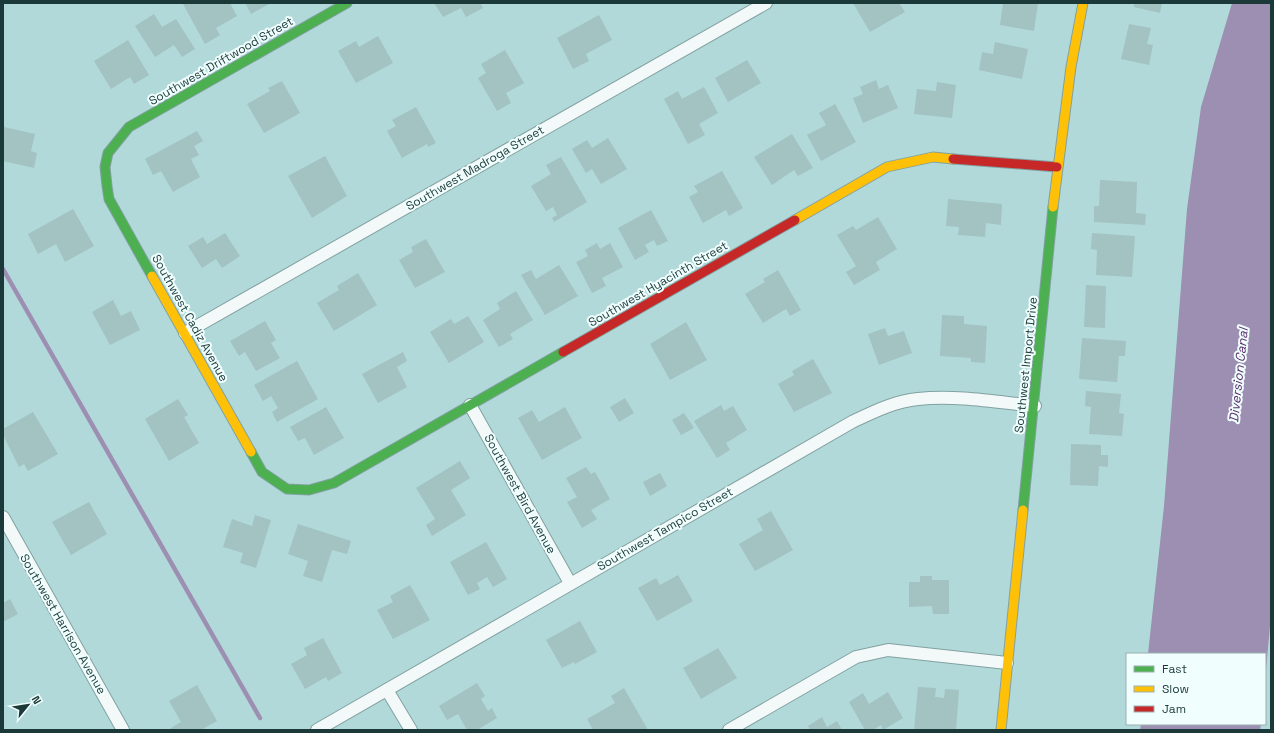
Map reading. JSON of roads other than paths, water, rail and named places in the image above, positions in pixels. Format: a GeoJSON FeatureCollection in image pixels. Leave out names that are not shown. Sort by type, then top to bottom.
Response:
{"type":"FeatureCollection","features":[{"type":"Feature","properties":{"kind":"street","name":"Southwest Driftwood Street"},"geometry":{"type":"LineString","coordinates":[[111,145],[129,127],[347,3]]}},
{"type":"Feature","properties":{"kind":"street","name":"Southwest Madroga Street"},"geometry":{"type":"LineString","coordinates":[[184,333],[766,3]]}},
{"type":"Feature","properties":{"kind":"street","name":"Southwest Import Drive"},"geometry":{"type":"LineString","coordinates":[[1001,730],[1035,406],[1057,167],[1071,67],[1084,3]]}},
{"type":"Feature","properties":{"kind":"street","name":"Southwest Cadiz Avenue"},"geometry":{"type":"LineString","coordinates":[[111,145],[104,161],[109,199],[262,472],[287,489]]}},
{"type":"Feature","properties":{"kind":"street","name":"Southwest Hyacinth Street"},"geometry":{"type":"LineString","coordinates":[[287,489],[309,490],[334,483],[887,167],[909,161],[934,157],[1057,167]]}},
{"type":"Feature","properties":{"kind":"street","name":"Southwest Tampico Street"},"geometry":{"type":"LineString","coordinates":[[317,730],[570,583],[852,422],[875,411],[898,403],[917,399],[946,397],[1035,406]]}},
{"type":"Feature","properties":{"kind":"street","name":"Southwest Bird Avenue"},"geometry":{"type":"LineString","coordinates":[[470,405],[570,583]]}},
{"type":"Feature","properties":{"kind":"street","name":"Southwest Harrison Avenue"},"geometry":{"type":"LineString","coordinates":[[3,517],[123,730]]}},
{"type":"Feature","properties":{"kind":"street"},"geometry":{"type":"LineString","coordinates":[[729,730],[856,657],[870,653],[888,650],[1007,663]]}},
{"type":"Feature","properties":{"kind":"street"},"geometry":{"type":"LineString","coordinates":[[387,690],[411,730]]}},
{"type":"Feature","properties":{"kind":"water","name":"Diversion Canal"},"geometry":{"type":"Polygon","coordinates":[[[1232,3],[1271,3],[1271,616],[1266,669],[1266,653],[1148,653],[1164,506],[1187,209],[1201,107],[1232,3]]]}},
{"type":"Feature","properties":{"kind":"water"},"geometry":{"type":"Polygon","coordinates":[[[1141,725],[1261,725],[1260,730],[1140,730],[1141,725]]]}},
{"type":"Feature","properties":{"kind":"waterway"},"geometry":{"type":"LineString","coordinates":[[3,269],[260,718]]}}]}
